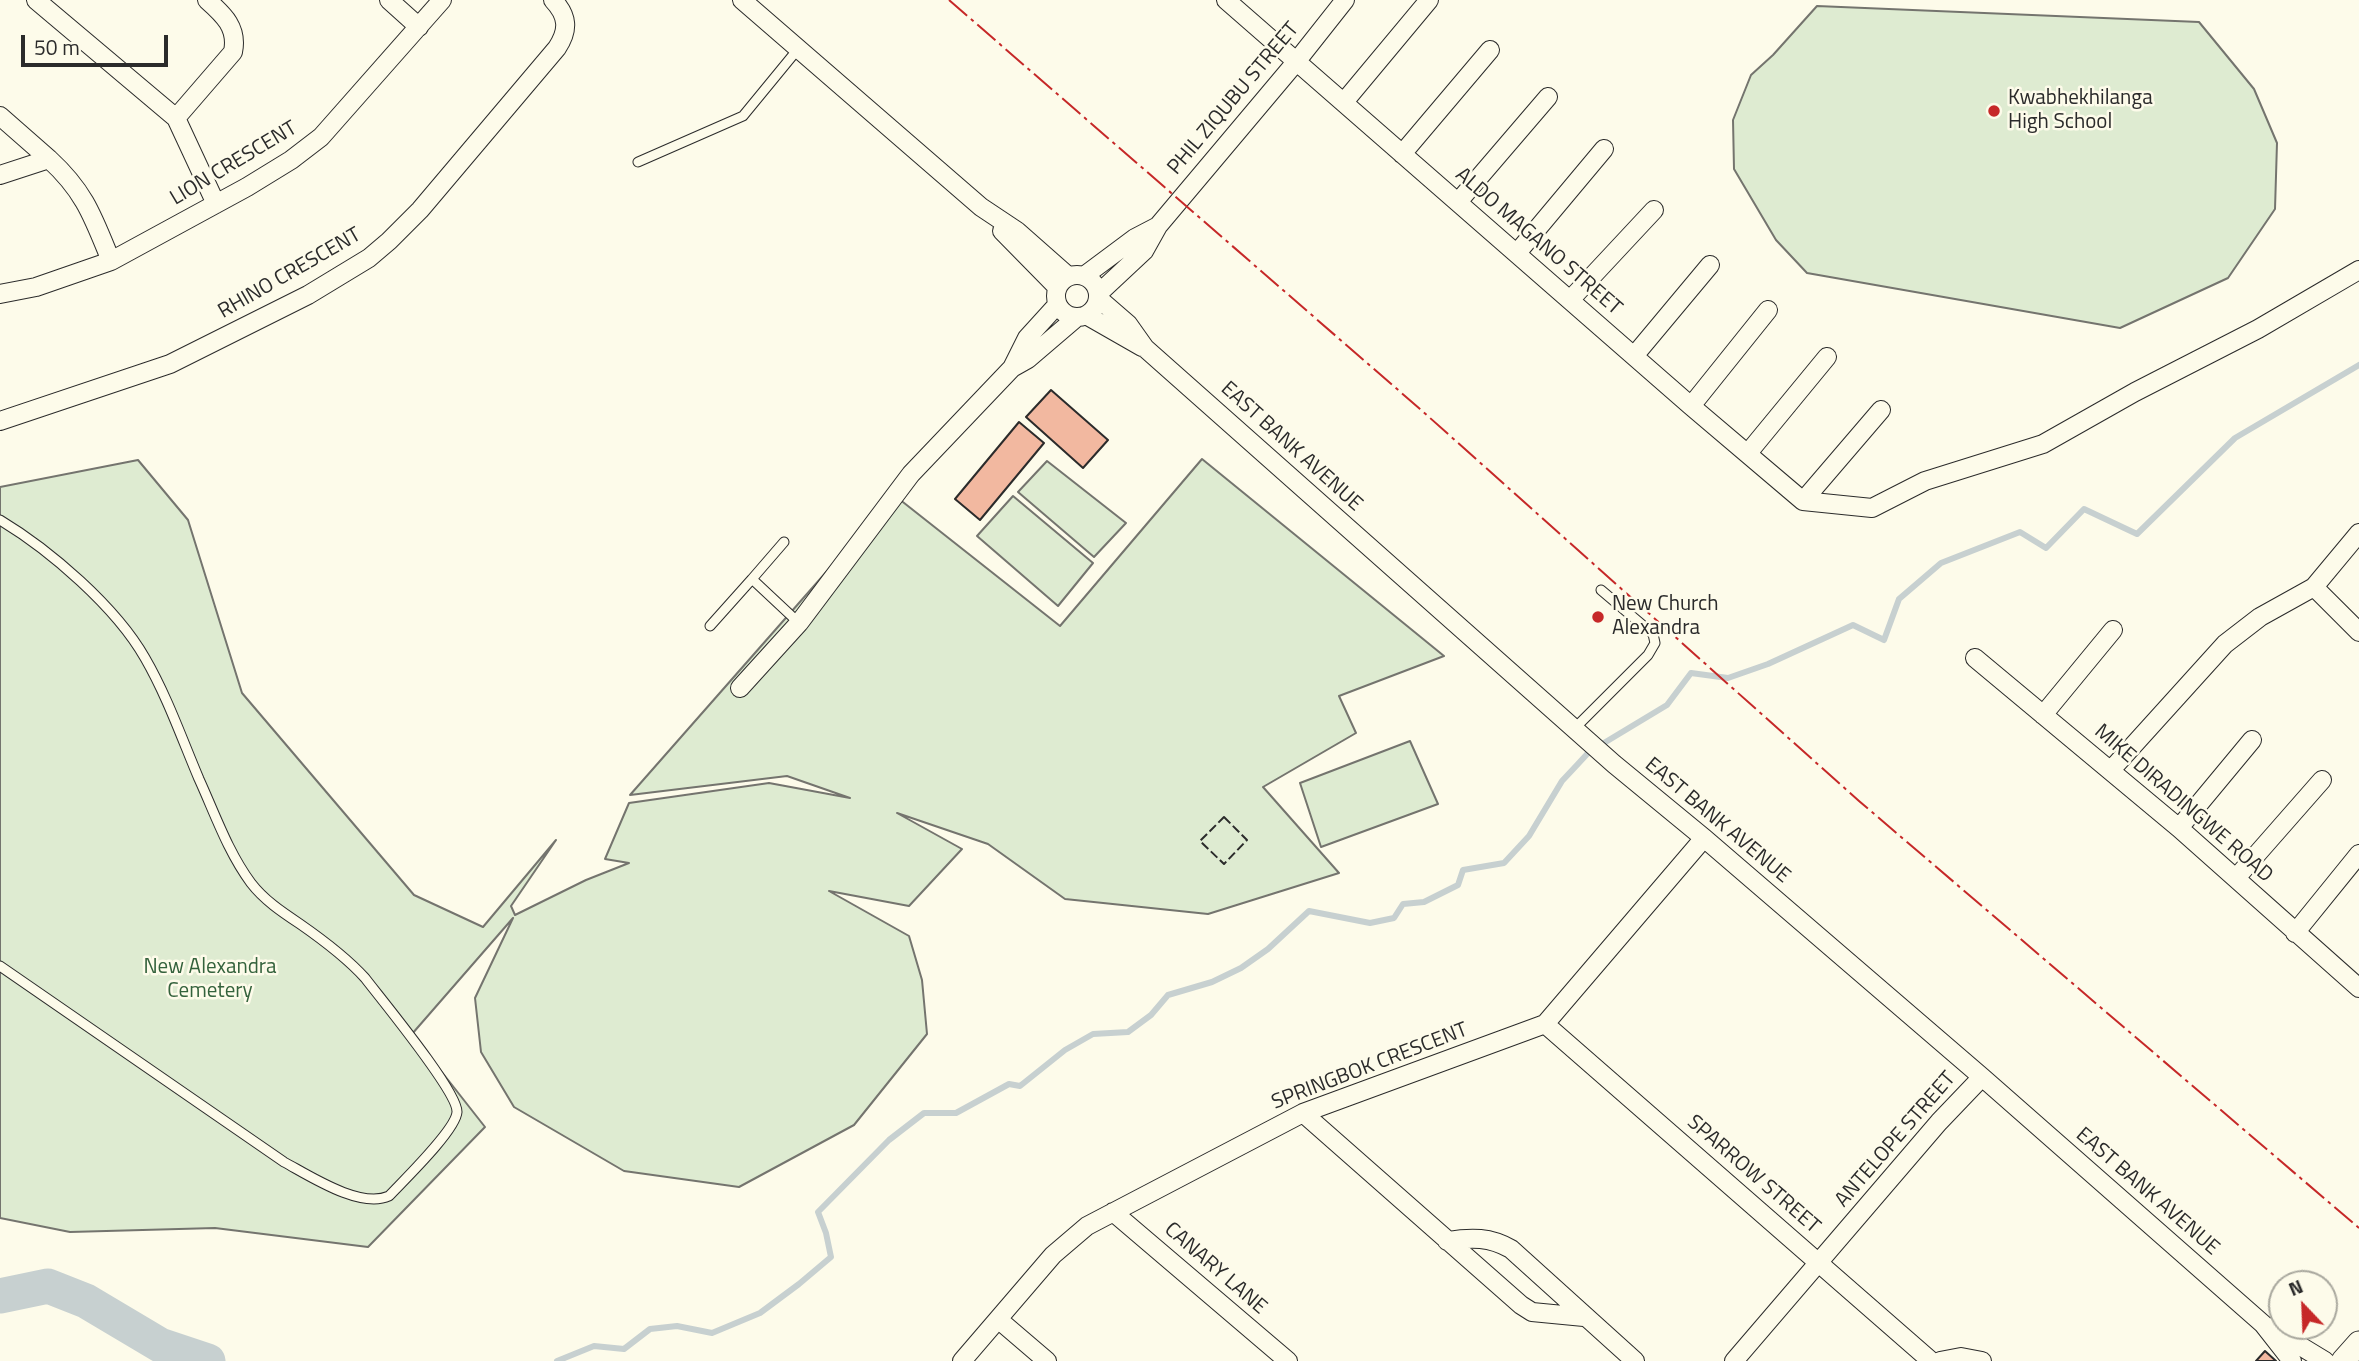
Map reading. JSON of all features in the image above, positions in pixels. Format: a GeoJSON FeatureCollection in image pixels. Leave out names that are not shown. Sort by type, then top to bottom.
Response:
{"type":"FeatureCollection","features":[{"type":"Feature","properties":{"kind":"street"},"geometry":{"type":"LineString","coordinates":[[36,0],[176,118],[216,204]]}},
{"type":"Feature","properties":{"kind":"street"},"geometry":{"type":"LineString","coordinates":[[176,118],[233,52],[235,41],[230,24],[207,0]]}},
{"type":"Feature","properties":{"kind":"street"},"geometry":{"type":"LineString","coordinates":[[389,0],[419,27]]}},
{"type":"Feature","properties":{"kind":"street","name":"LION CRESCENT"},"geometry":{"type":"LineString","coordinates":[[0,294],[44,285],[111,261],[291,160],[314,143],[442,0]]}},
{"type":"Feature","properties":{"kind":"street","name":"RHINO CRESCENT"},"geometry":{"type":"LineString","coordinates":[[0,421],[187,357],[308,295],[369,258],[420,210],[557,48],[567,28],[564,17],[553,0]]}},
{"type":"Feature","properties":{"kind":"street"},"geometry":{"type":"LineString","coordinates":[[742,0],[981,207],[1066,286]]}},
{"type":"Feature","properties":{"kind":"street","name":"PHIL ZIQUBU STREET"},"geometry":{"type":"LineString","coordinates":[[1012,368],[1028,359],[1096,305],[1098,296],[1144,251],[1158,226],[1345,0]]}},
{"type":"Feature","properties":{"kind":"street"},"geometry":{"type":"LineString","coordinates":[[1344,102],[1429,0]]}},
{"type":"Feature","properties":{"kind":"street","name":"ALDO MAGANO STREET"},"geometry":{"type":"LineString","coordinates":[[1237,4],[1296,62],[1803,501]]}},
{"type":"Feature","properties":{"kind":"street"},"geometry":{"type":"LineString","coordinates":[[1402,154],[1490,50]]}},
{"type":"Feature","properties":{"kind":"street"},"geometry":{"type":"LineString","coordinates":[[1458,202],[1548,97]]}},
{"type":"Feature","properties":{"kind":"street"},"geometry":{"type":"LineString","coordinates":[[0,116],[76,186],[83,196],[111,261]]}},
{"type":"Feature","properties":{"kind":"street"},"geometry":{"type":"LineString","coordinates":[[1517,253],[1604,149]]}},
{"type":"Feature","properties":{"kind":"street"},"geometry":{"type":"LineString","coordinates":[[0,175],[49,159]]}},
{"type":"Feature","properties":{"kind":"street"},"geometry":{"type":"LineString","coordinates":[[1570,300],[1654,209]]}},
{"type":"Feature","properties":{"kind":"street","name":"PHIL ZIQUBU STREET"},"geometry":{"type":"LineString","coordinates":[[1012,368],[1027,338],[1066,286],[1135,238],[1158,226]]}},
{"type":"Feature","properties":{"kind":"street"},"geometry":{"type":"LineString","coordinates":[[1634,356],[1710,265]]}},
{"type":"Feature","properties":{"kind":"street"},"geometry":{"type":"LineString","coordinates":[[1803,501],[1872,508],[1925,481],[2043,444],[2135,392],[2258,329],[2359,270]]}},
{"type":"Feature","properties":{"kind":"street","name":"EAST BANK AVENUE"},"geometry":{"type":"LineString","coordinates":[[1145,348],[1081,316],[1062,311],[1066,286],[1096,287],[1098,296],[1128,324],[1145,348],[1614,764],[1982,1077],[2263,1324],[2325,1361]]}},
{"type":"Feature","properties":{"kind":"street"},"geometry":{"type":"LineString","coordinates":[[1691,406],[1768,310]]}},
{"type":"Feature","properties":{"kind":"street"},"geometry":{"type":"LineString","coordinates":[[1748,453],[1828,357]]}},
{"type":"Feature","properties":{"kind":"street"},"geometry":{"type":"LineString","coordinates":[[740,688],[799,623],[911,474],[1012,368]]}},
{"type":"Feature","properties":{"kind":"street"},"geometry":{"type":"LineString","coordinates":[[1803,501],[1881,410]]}},
{"type":"Feature","properties":{"kind":"street"},"geometry":{"type":"LineString","coordinates":[[2111,770],[2225,644],[2260,617],[2314,587],[2359,533]]}},
{"type":"Feature","properties":{"kind":"street"},"geometry":{"type":"LineString","coordinates":[[2314,587],[2359,632]]}},
{"type":"Feature","properties":{"kind":"street"},"geometry":{"type":"LineString","coordinates":[[2043,715],[2113,630]]}},
{"type":"Feature","properties":{"kind":"street","name":"MIKE DIRADINGWE ROAD"},"geometry":{"type":"LineString","coordinates":[[1975,658],[2179,828],[2295,933],[2356,980]]}},
{"type":"Feature","properties":{"kind":"street"},"geometry":{"type":"LineString","coordinates":[[2179,828],[2252,740]]}},
{"type":"Feature","properties":{"kind":"street"},"geometry":{"type":"LineString","coordinates":[[2235,878],[2322,780]]}},
{"type":"Feature","properties":{"kind":"street","name":"SPRINGBOK CRESCENT"},"geometry":{"type":"LineString","coordinates":[[962,1361],[1053,1255],[1071,1238],[1113,1212],[1303,1113],[1545,1024],[1704,838]]}},
{"type":"Feature","properties":{"kind":"street"},"geometry":{"type":"LineString","coordinates":[[2295,933],[2359,854]]}},
{"type":"Feature","properties":{"kind":"street","name":"SPARROW STREET"},"geometry":{"type":"LineString","coordinates":[[1545,1024],[1931,1361]]}},
{"type":"Feature","properties":{"kind":"street","name":"ANTELOPE STREET"},"geometry":{"type":"LineString","coordinates":[[1734,1361],[1939,1122],[1982,1077]]}},
{"type":"Feature","properties":{"kind":"street"},"geometry":{"type":"LineString","coordinates":[[1303,1113],[1527,1310],[1584,1317]]}},
{"type":"Feature","properties":{"kind":"street","name":"CANARY LANE"},"geometry":{"type":"LineString","coordinates":[[1113,1212],[1288,1361]]}},
{"type":"Feature","properties":{"kind":"street"},"geometry":{"type":"LineString","coordinates":[[1447,1241],[1472,1237],[1499,1242],[1635,1361]]}},
{"type":"Feature","properties":{"kind":"street"},"geometry":{"type":"LineString","coordinates":[[999,1320],[1047,1361]]}},
{"type":"Feature","properties":{"kind":"street","name":"EAST BANK AVENUE"},"geometry":{"type":"LineString","coordinates":[[2263,1324],[2291,1361]]}},
{"type":"Feature","properties":{"kind":"street"},"geometry":{"type":"LineString","coordinates":[[2343,1361],[2359,1343]]}},
{"type":"Feature","properties":{"kind":"street"},"geometry":{"type":"LineString","coordinates":[[1940,1361],[1961,1357],[1982,1361]]}},
{"type":"Feature","properties":{"kind":"lane"},"geometry":{"type":"LineString","coordinates":[[638,162],[743,116],[798,49]]}},
{"type":"Feature","properties":{"kind":"lane"},"geometry":{"type":"LineString","coordinates":[[0,520],[36,543],[56,560],[130,635],[154,675],[228,844],[252,884],[273,905],[352,964],[365,978],[445,1084],[457,1111],[455,1118],[433,1148],[388,1196],[371,1200],[347,1193],[284,1162],[0,966]]}},
{"type":"Feature","properties":{"kind":"lane"},"geometry":{"type":"LineString","coordinates":[[710,626],[784,542]]}},
{"type":"Feature","properties":{"kind":"lane"},"geometry":{"type":"LineString","coordinates":[[752,579],[799,623]]}},
{"type":"Feature","properties":{"kind":"lane"},"geometry":{"type":"LineString","coordinates":[[1580,733],[1648,655],[1655,643],[1648,628],[1601,590]]}},
{"type":"Feature","properties":{"kind":"green space","name":"Kwabhekhilanga High School"},"geometry":{"type":"Polygon","coordinates":[[[1817,6],[2199,22],[2254,89],[2277,143],[2275,209],[2228,278],[2120,328],[1807,273],[1776,240],[1734,169],[1733,120],[1751,75],[1817,6]]]}},
{"type":"Feature","properties":{"kind":"green space","name":"New Alexandra Cemetery"},"geometry":{"type":"Polygon","coordinates":[[[1202,459],[1444,656],[1339,696],[1356,733],[1263,787],[1339,873],[1208,914],[1065,899],[988,844],[897,813],[962,849],[909,906],[829,891],[909,936],[922,980],[927,1034],[854,1125],[739,1187],[624,1171],[514,1107],[481,1052],[475,998],[513,918],[412,1034],[485,1127],[368,1247],[215,1228],[70,1232],[0,1218],[0,487],[138,460],[188,520],[242,693],[414,895],[483,927],[556,840],[511,906],[515,915],[586,880],[629,863],[605,859],[629,803],[769,783],[850,798],[787,776],[630,795],[894,495],[1060,626],[1202,459]]]}},
{"type":"Feature","properties":{"kind":"green space"},"geometry":{"type":"Polygon","coordinates":[[[1047,461],[1126,523],[1094,557],[1018,492],[1047,461]]]}},
{"type":"Feature","properties":{"kind":"green space"},"geometry":{"type":"Polygon","coordinates":[[[1013,496],[1093,563],[1058,606],[977,536],[1013,496]]]}},
{"type":"Feature","properties":{"kind":"green space"},"geometry":{"type":"Polygon","coordinates":[[[1410,741],[1438,804],[1321,847],[1300,783],[1410,741]]]}},
{"type":"Feature","properties":{"kind":"building"},"geometry":{"type":"Polygon","coordinates":[[[1051,390],[1108,440],[1083,468],[1026,417],[1051,390]]]}},
{"type":"Feature","properties":{"kind":"building"},"geometry":{"type":"Polygon","coordinates":[[[1019,422],[1044,443],[980,520],[955,499],[1019,422]]]}},
{"type":"Feature","properties":{"kind":"building"},"geometry":{"type":"Polygon","coordinates":[[[2265,1351],[2276,1361],[2256,1361],[2265,1351]]]}},
{"type":"Feature","properties":{"kind":"waterway"},"geometry":{"type":"LineString","coordinates":[[557,1361],[594,1346],[624,1349],[650,1329],[677,1326],[712,1333],[760,1313],[831,1257],[818,1212],[889,1140],[924,1113],[956,1113],[1009,1084],[1020,1086],[1065,1050],[1093,1034],[1128,1032],[1151,1015],[1168,995],[1212,982],[1241,968],[1268,949],[1309,911],[1370,923],[1394,918],[1403,904],[1424,902],[1458,885],[1463,870],[1504,863],[1529,836],[1562,781],[1589,752],[1667,705],[1691,673],[1728,678],[1768,664],[1853,625],[1884,640],[1899,599],[1941,563],[2020,532],[2046,548],[2084,509],[2137,534],[2235,438],[2359,365]]}},
{"type":"Feature","properties":{"kind":"waterway"},"geometry":{"type":"LineString","coordinates":[[0,1296],[48,1286],[86,1301],[160,1345],[208,1361]]}},
{"type":"Feature","properties":{"kind":"fence"},"geometry":{"type":"LineString","coordinates":[[1224,817],[1247,840],[1224,864],[1200,841],[1224,817]]}},
{"type":"Feature","properties":{"kind":"power"},"geometry":{"type":"LineString","coordinates":[[949,0],[1420,409],[1859,801],[2359,1228]]}},
{"type":"Feature","properties":{"kind":"place","name":"Kwabhekhilanga High School"},"geometry":{"type":"Point","coordinates":[1994,111]}},
{"type":"Feature","properties":{"kind":"place","name":"New Church Alexandra"},"geometry":{"type":"Point","coordinates":[1598,617]}}]}
